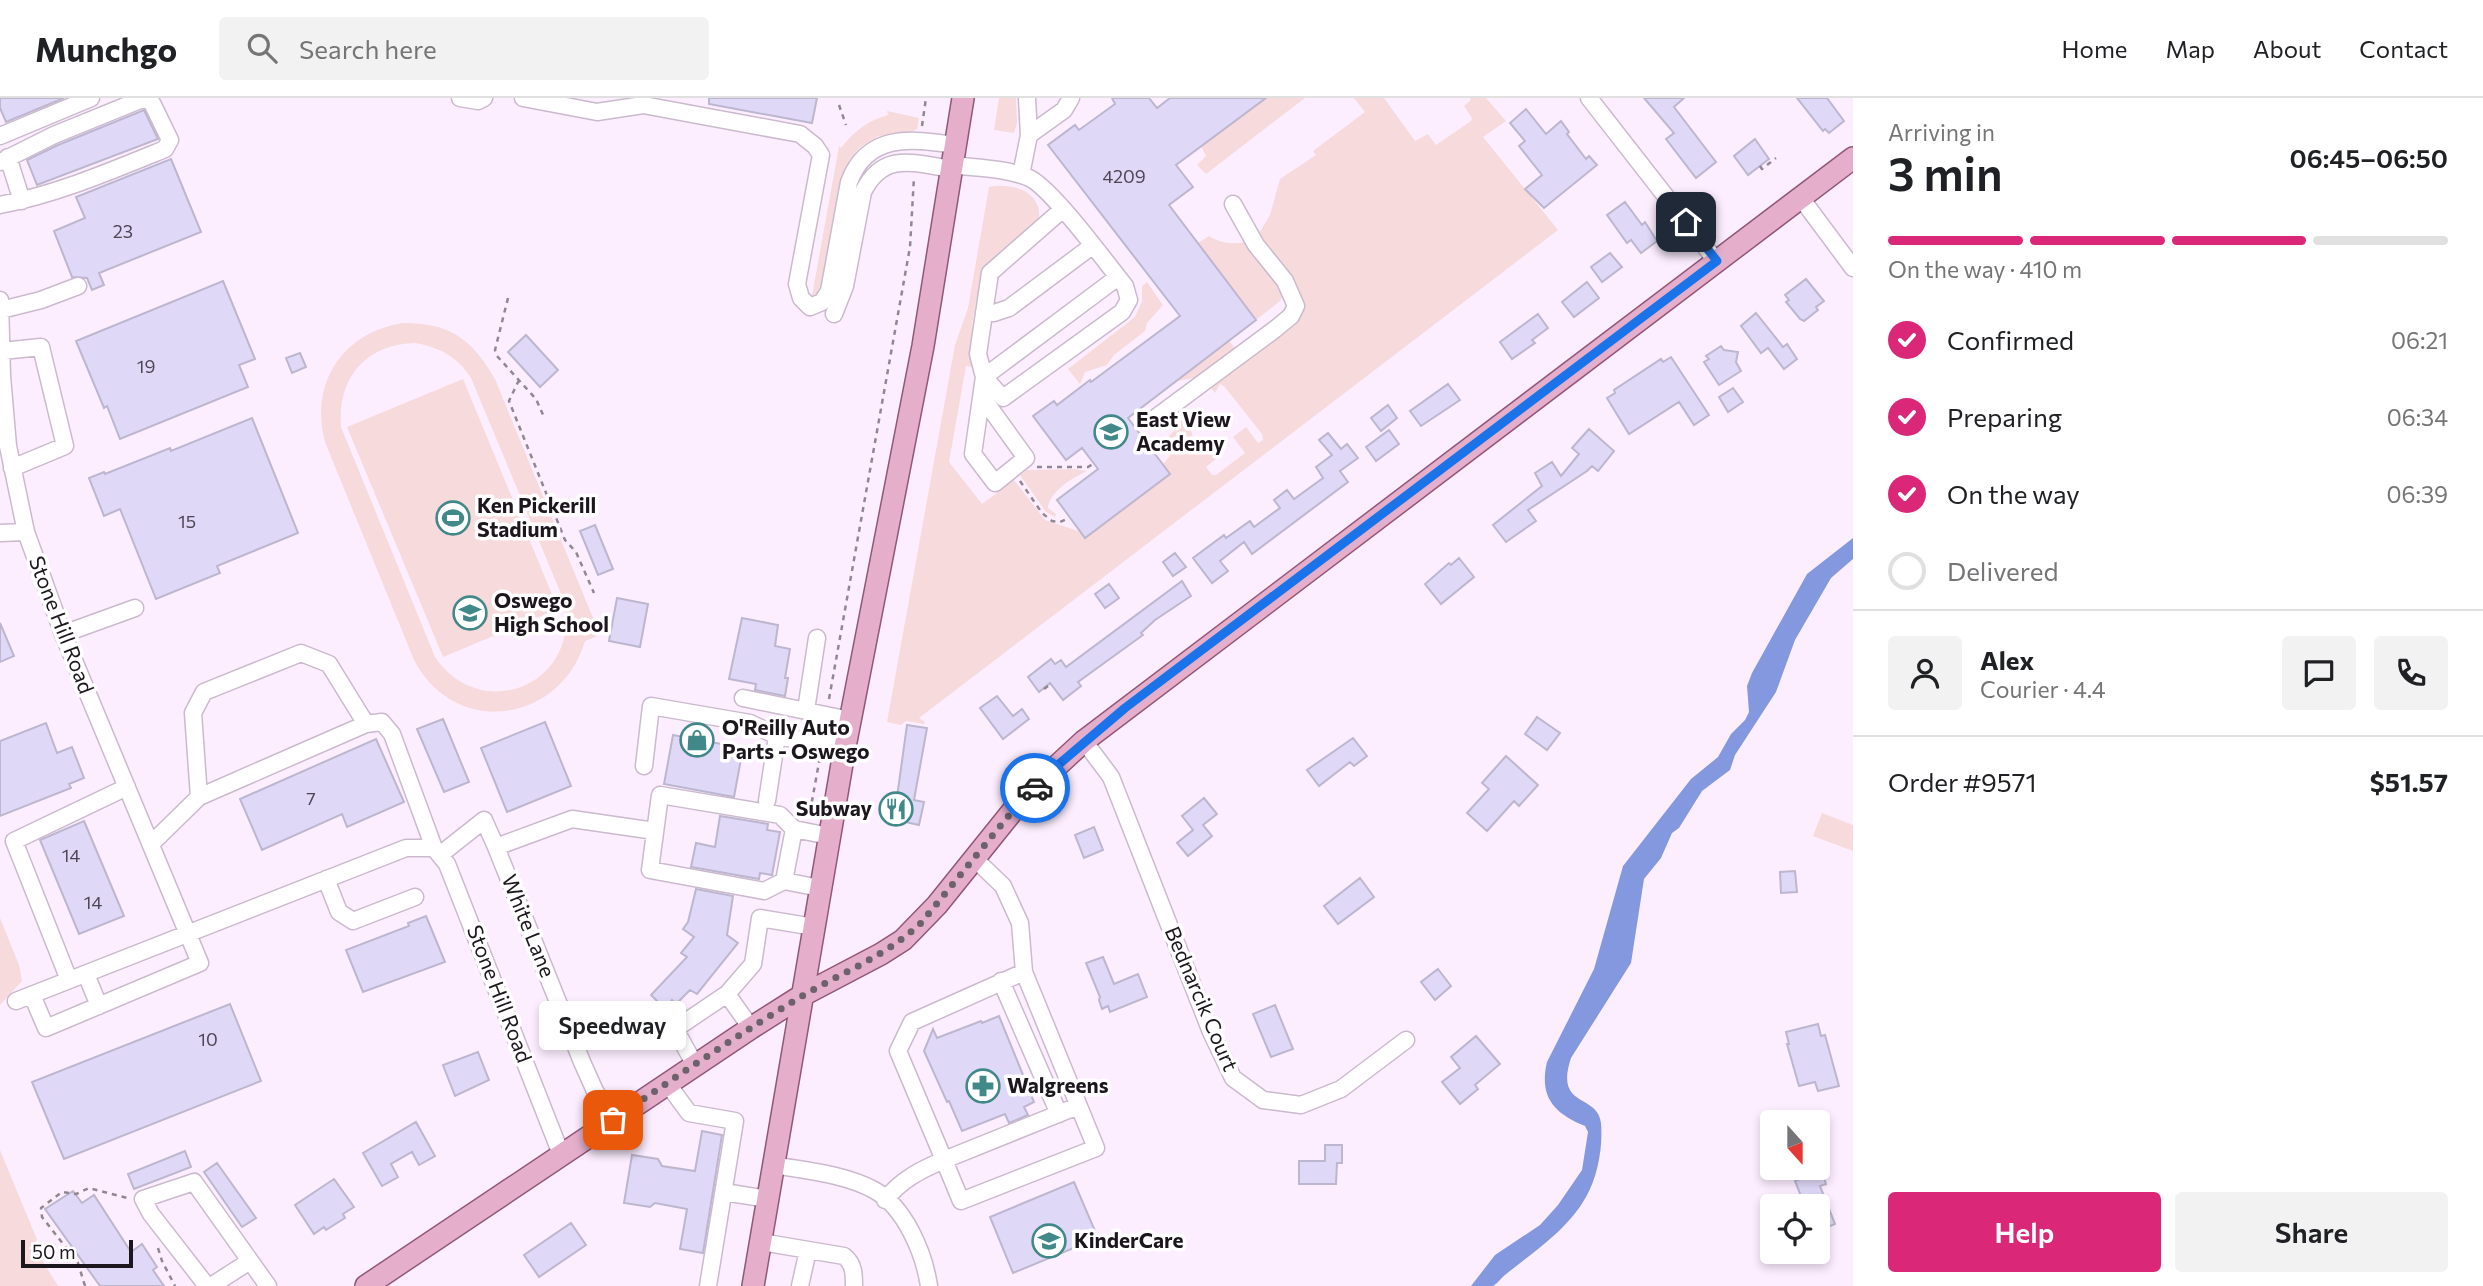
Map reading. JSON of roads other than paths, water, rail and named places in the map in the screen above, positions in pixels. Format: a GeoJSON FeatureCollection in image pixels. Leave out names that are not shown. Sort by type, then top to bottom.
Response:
{"type":"FeatureCollection","features":[{"type":"Feature","properties":{"kind":"main road"},"geometry":{"type":"LineString","coordinates":[[753,1286],[829,836],[923,346],[963,98]]}},
{"type":"Feature","properties":{"kind":"main road"},"geometry":{"type":"LineString","coordinates":[[366,1286],[751,1028],[803,995],[903,940],[921,923],[1015,808],[1084,741],[1853,158]]}},
{"type":"Feature","properties":{"kind":"street"},"geometry":{"type":"LineString","coordinates":[[0,136],[91,98],[105,114]]}},
{"type":"Feature","properties":{"kind":"street"},"geometry":{"type":"LineString","coordinates":[[460,98],[478,101],[484,98]]}},
{"type":"Feature","properties":{"kind":"street"},"geometry":{"type":"LineString","coordinates":[[523,98],[597,112],[643,105],[800,134],[815,146],[821,155],[797,284],[801,298],[810,307],[822,302],[829,291],[849,182],[856,167],[878,148],[899,140],[919,140],[953,160]]}},
{"type":"Feature","properties":{"kind":"street"},"geometry":{"type":"LineString","coordinates":[[1021,175],[1029,135],[1027,98]]}},
{"type":"Feature","properties":{"kind":"street"},"geometry":{"type":"LineString","coordinates":[[1029,135],[1064,110],[1072,98]]}},
{"type":"Feature","properties":{"kind":"street"},"geometry":{"type":"LineString","coordinates":[[1589,98],[1717,261]]}},
{"type":"Feature","properties":{"kind":"street"},"geometry":{"type":"LineString","coordinates":[[0,205],[22,201],[105,173],[168,145],[170,140],[152,103],[140,100],[4,159],[22,201]]}},
{"type":"Feature","properties":{"kind":"street"},"geometry":{"type":"LineString","coordinates":[[16,129],[24,149]]}},
{"type":"Feature","properties":{"kind":"street"},"geometry":{"type":"LineString","coordinates":[[834,314],[845,286],[863,192],[868,181],[881,169],[895,162],[953,160],[1021,175],[1040,183],[1063,209],[1125,286],[1129,300],[1122,312],[1003,398],[984,377]]}},
{"type":"Feature","properties":{"kind":"street"},"geometry":{"type":"LineString","coordinates":[[1801,198],[1853,268]]}},
{"type":"Feature","properties":{"kind":"street"},"geometry":{"type":"LineString","coordinates":[[1154,419],[1274,330],[1291,316],[1296,306],[1285,281],[1256,245],[1233,204]]}},
{"type":"Feature","properties":{"kind":"street"},"geometry":{"type":"LineString","coordinates":[[982,397],[1026,458],[995,483],[973,454],[984,377],[978,354],[990,273],[1063,209]]}},
{"type":"Feature","properties":{"kind":"street"},"geometry":{"type":"LineString","coordinates":[[984,312],[994,313],[1009,307],[1092,246]]}},
{"type":"Feature","properties":{"kind":"street"},"geometry":{"type":"LineString","coordinates":[[984,377],[1118,277]]}},
{"type":"Feature","properties":{"kind":"street"},"geometry":{"type":"LineString","coordinates":[[1,310],[41,300],[78,286]]}},
{"type":"Feature","properties":{"kind":"street","name":"Stone Hill Road"},"geometry":{"type":"LineString","coordinates":[[0,300],[4,446],[12,468],[26,531],[63,634],[200,963],[99,1006]]}},
{"type":"Feature","properties":{"kind":"street"},"geometry":{"type":"LineString","coordinates":[[2,351],[41,347],[65,446],[12,468]]}},
{"type":"Feature","properties":{"kind":"street"},"geometry":{"type":"LineString","coordinates":[[0,533],[26,531]]}},
{"type":"Feature","properties":{"kind":"street"},"geometry":{"type":"LineString","coordinates":[[63,634],[135,608]]}},
{"type":"Feature","properties":{"kind":"street"},"geometry":{"type":"LineString","coordinates":[[806,710],[817,638]]}},
{"type":"Feature","properties":{"kind":"street"},"geometry":{"type":"LineString","coordinates":[[151,844],[199,797],[366,724],[329,664],[301,653],[204,692],[193,713],[199,797]]}},
{"type":"Feature","properties":{"kind":"street"},"geometry":{"type":"LineString","coordinates":[[743,698],[850,720]]}},
{"type":"Feature","properties":{"kind":"street"},"geometry":{"type":"LineString","coordinates":[[644,766],[651,706],[750,723],[776,736],[845,748]]}},
{"type":"Feature","properties":{"kind":"street","name":"Stone Hill Road"},"geometry":{"type":"LineString","coordinates":[[366,724],[382,722],[392,734],[438,851],[453,876],[561,1154]]}},
{"type":"Feature","properties":{"kind":"street"},"geometry":{"type":"LineString","coordinates":[[767,801],[776,736]]}},
{"type":"Feature","properties":{"kind":"street","name":"Bednarcik Court"},"geometry":{"type":"LineString","coordinates":[[1084,741],[1111,777],[1211,1032],[1233,1078],[1263,1100],[1301,1105],[1341,1089],[1406,1040]]}},
{"type":"Feature","properties":{"kind":"street"},"geometry":{"type":"LineString","coordinates":[[69,980],[14,841],[127,788]]}},
{"type":"Feature","properties":{"kind":"street"},"geometry":{"type":"LineString","coordinates":[[820,888],[784,881],[764,891],[650,870],[660,795],[780,815],[794,829],[829,836]]}},
{"type":"Feature","properties":{"kind":"street"},"geometry":{"type":"LineString","coordinates":[[496,847],[572,819],[655,831]]}},
{"type":"Feature","properties":{"kind":"street","name":"White Lane"},"geometry":{"type":"LineString","coordinates":[[438,851],[484,820],[582,1062],[595,1091],[613,1120]]}},
{"type":"Feature","properties":{"kind":"street"},"geometry":{"type":"LineString","coordinates":[[784,881],[794,829]]}},
{"type":"Feature","properties":{"kind":"street"},"geometry":{"type":"LineString","coordinates":[[16,1001],[406,848],[438,851]]}},
{"type":"Feature","properties":{"kind":"street"},"geometry":{"type":"LineString","coordinates":[[974,858],[1003,886],[1020,923],[1024,972],[1096,1148],[961,1201],[898,1051],[912,1022],[1024,972]]}},
{"type":"Feature","properties":{"kind":"street"},"geometry":{"type":"LineString","coordinates":[[326,879],[339,912],[353,921],[415,897]]}},
{"type":"Feature","properties":{"kind":"street"},"geometry":{"type":"LineString","coordinates":[[695,1065],[675,1029],[727,994],[753,964],[760,918],[814,927]]}},
{"type":"Feature","properties":{"kind":"street"},"geometry":{"type":"LineString","coordinates":[[32,995],[46,1028],[99,1006],[86,974]]}},
{"type":"Feature","properties":{"kind":"street"},"geometry":{"type":"LineString","coordinates":[[1001,981],[1059,1114]]}},
{"type":"Feature","properties":{"kind":"street"},"geometry":{"type":"LineString","coordinates":[[727,994],[751,1028]]}},
{"type":"Feature","properties":{"kind":"street"},"geometry":{"type":"LineString","coordinates":[[667,1083],[689,1113],[735,1121],[708,1286]]}},
{"type":"Feature","properties":{"kind":"street"},"geometry":{"type":"LineString","coordinates":[[885,1200],[895,1188],[918,1171],[1079,1106]]}},
{"type":"Feature","properties":{"kind":"street"},"geometry":{"type":"LineString","coordinates":[[774,1165],[848,1181],[875,1191],[897,1212],[916,1242],[929,1286]]}},
{"type":"Feature","properties":{"kind":"street"},"geometry":{"type":"LineString","coordinates":[[250,1261],[209,1286],[151,1214],[143,1199],[194,1182],[268,1286]]}},
{"type":"Feature","properties":{"kind":"street"},"geometry":{"type":"LineString","coordinates":[[724,1192],[768,1199]]}},
{"type":"Feature","properties":{"kind":"street"},"geometry":{"type":"LineString","coordinates":[[761,1242],[844,1256],[853,1267],[854,1286]]}},
{"type":"Feature","properties":{"kind":"street"},"geometry":{"type":"LineString","coordinates":[[800,1286],[808,1250]]}},
{"type":"Feature","properties":{"kind":"water"},"geometry":{"type":"Polygon","coordinates":[[[1853,538],[1853,559],[1831,578],[1795,640],[1776,692],[1735,755],[1730,770],[1702,791],[1679,828],[1672,833],[1661,858],[1644,879],[1631,963],[1571,1058],[1567,1074],[1568,1085],[1572,1093],[1593,1107],[1601,1123],[1599,1161],[1586,1197],[1560,1230],[1493,1286],[1471,1286],[1495,1255],[1540,1225],[1558,1205],[1582,1170],[1588,1132],[1585,1126],[1564,1115],[1551,1102],[1545,1085],[1545,1074],[1547,1062],[1594,969],[1623,866],[1691,779],[1718,757],[1731,734],[1745,720],[1749,712],[1747,686],[1752,673],[1807,574],[1853,538]]]}},
{"type":"Feature","properties":{"kind":"place","name":"East View Academy"},"geometry":{"type":"Point","coordinates":[1111,432]}},
{"type":"Feature","properties":{"kind":"place","name":"Ken Pickerill Stadium"},"geometry":{"type":"Point","coordinates":[453,518]}},
{"type":"Feature","properties":{"kind":"place","name":"Oswego High School"},"geometry":{"type":"Point","coordinates":[470,613]}},
{"type":"Feature","properties":{"kind":"place","name":"O'Reilly Auto Parts - Oswego"},"geometry":{"type":"Point","coordinates":[697,740]}},
{"type":"Feature","properties":{"kind":"place","name":"Subway"},"geometry":{"type":"Point","coordinates":[896,809]}},
{"type":"Feature","properties":{"kind":"place","name":"Walgreens"},"geometry":{"type":"Point","coordinates":[983,1086]}},
{"type":"Feature","properties":{"kind":"place","name":"Speedway"},"geometry":{"type":"Point","coordinates":[613,1120]}},
{"type":"Feature","properties":{"kind":"place","name":"KinderCare"},"geometry":{"type":"Point","coordinates":[1049,1241]}}]}
